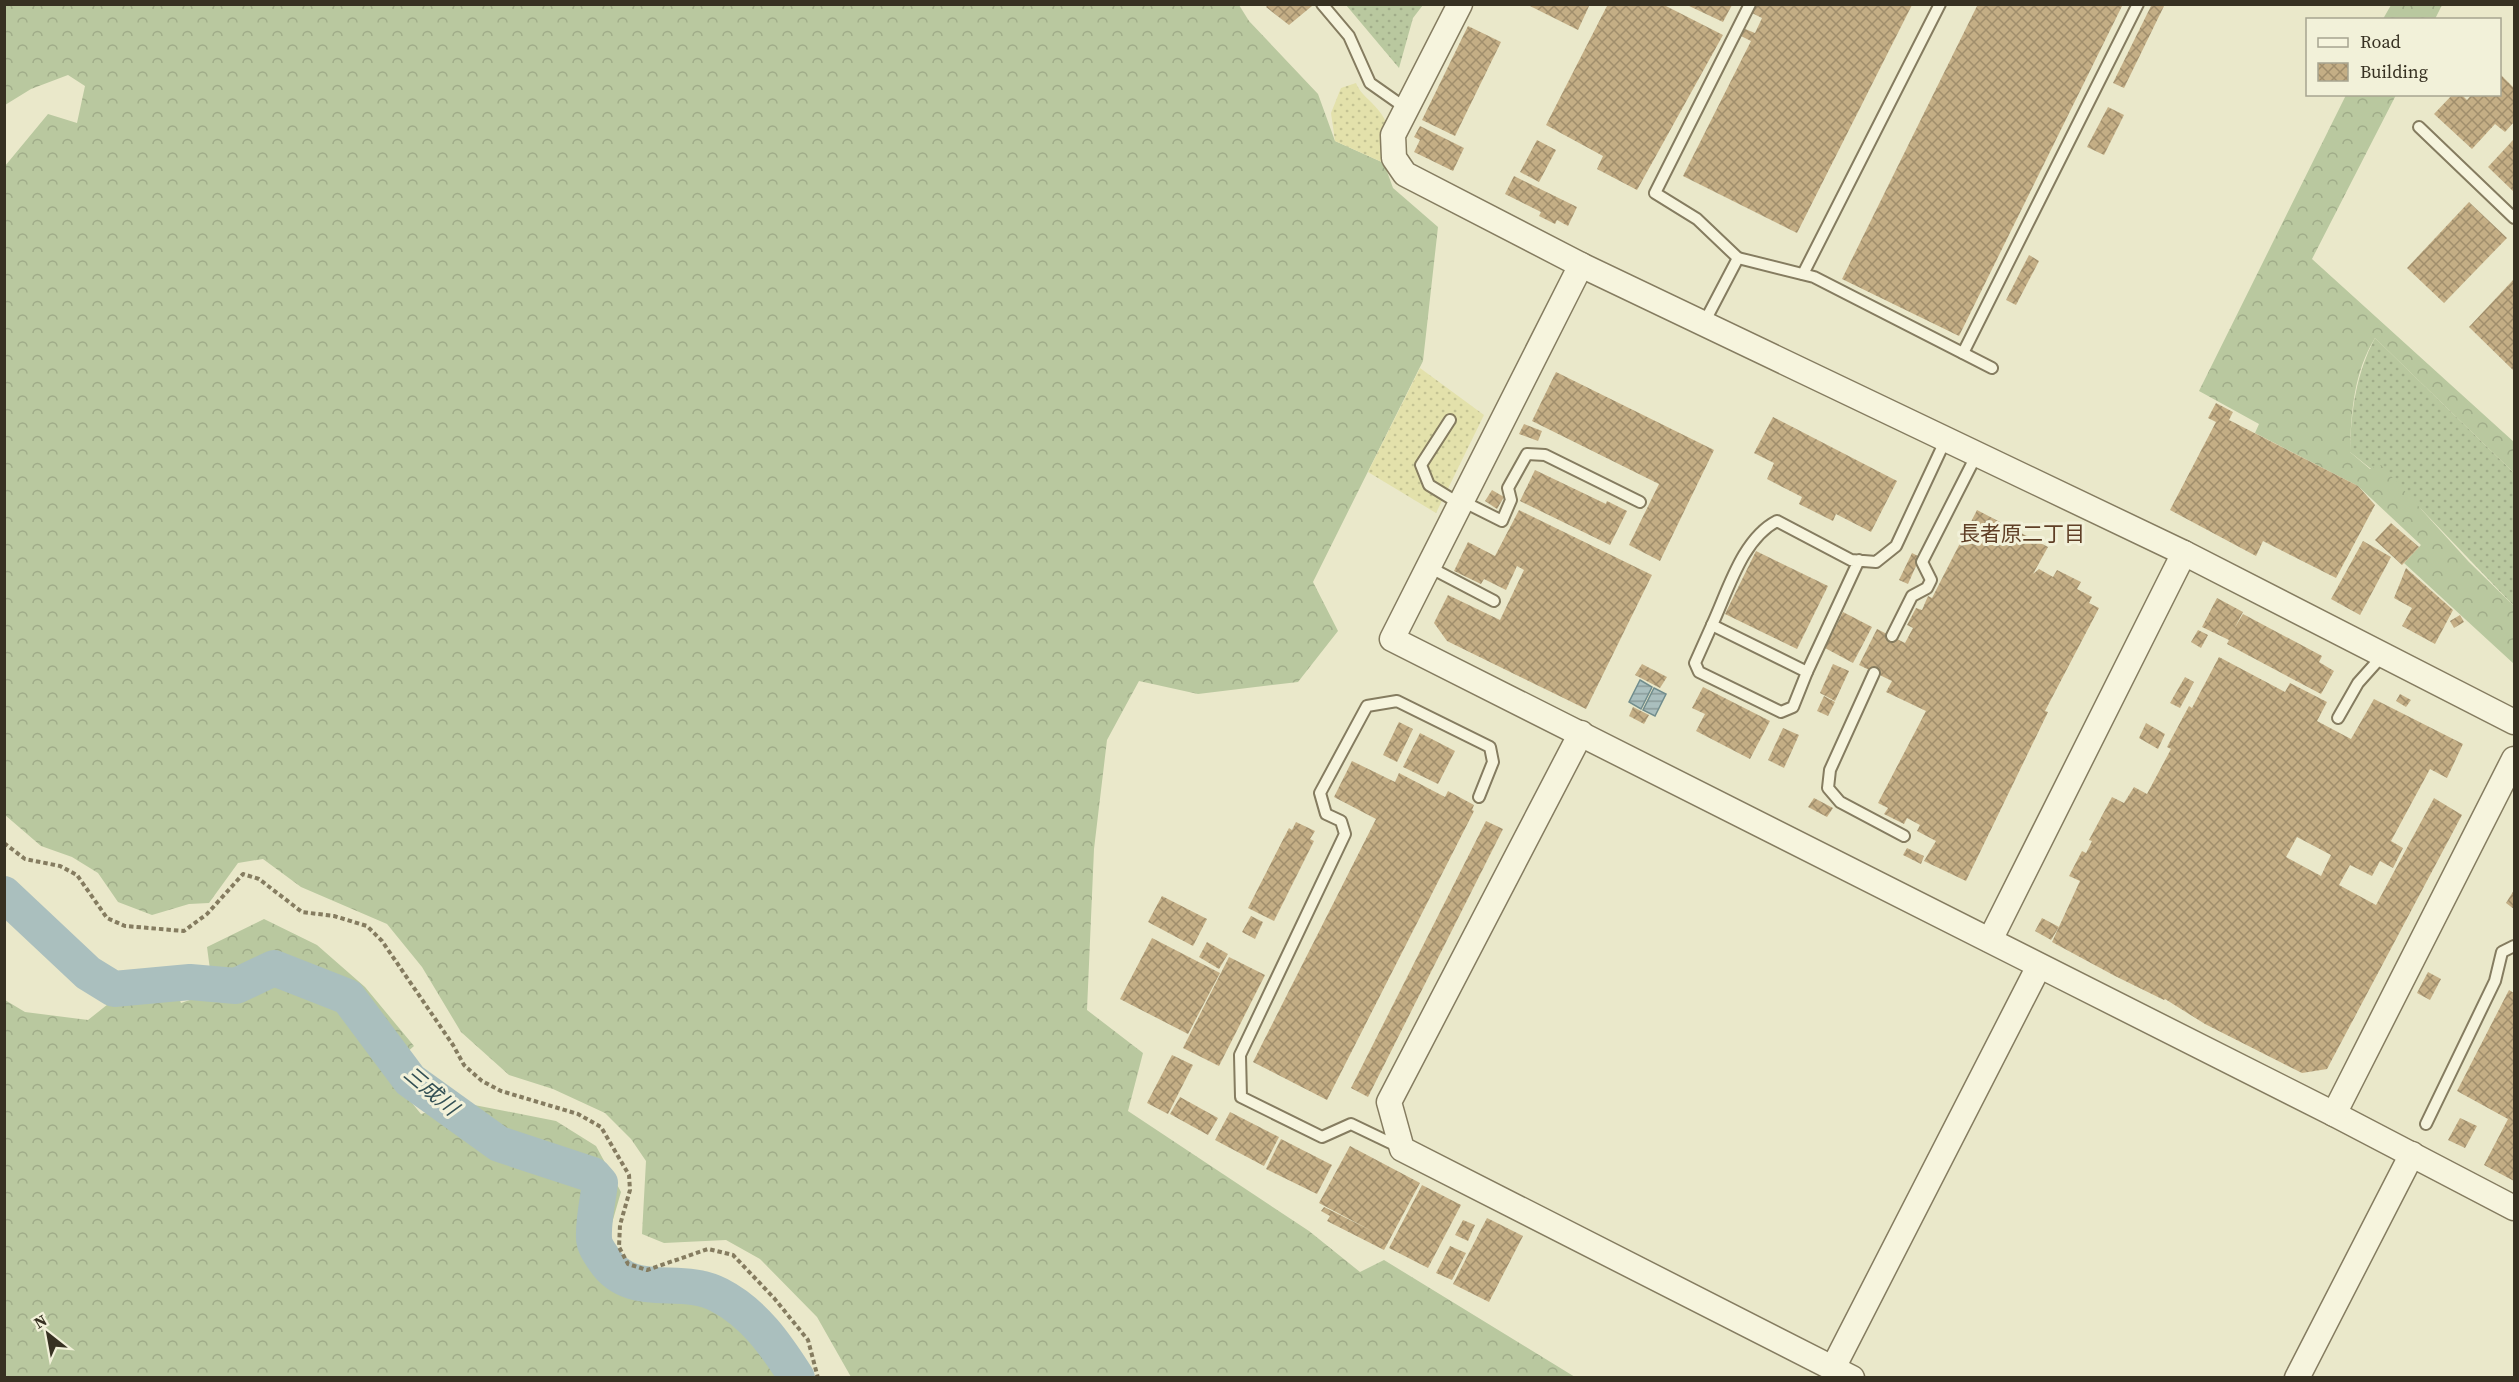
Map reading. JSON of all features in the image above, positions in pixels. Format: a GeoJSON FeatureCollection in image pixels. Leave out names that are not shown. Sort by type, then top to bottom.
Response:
{"type":"FeatureCollection","features":[{"type":"Feature","properties":{"kind":"street"},"geometry":{"type":"LineString","coordinates":[[1460,4],[1394,135],[1394,158],[1405,174],[1581,265],[2184,552],[2514,722]]}},
{"type":"Feature","properties":{"kind":"street"},"geometry":{"type":"LineString","coordinates":[[1581,265],[1392,639],[2334,1114],[2514,1208]]}},
{"type":"Feature","properties":{"kind":"street"},"geometry":{"type":"LineString","coordinates":[[1990,940],[2184,552]]}},
{"type":"Feature","properties":{"kind":"street"},"geometry":{"type":"LineString","coordinates":[[1581,733],[1389,1102],[1402,1149],[1842,1373],[2039,966]]}},
{"type":"Feature","properties":{"kind":"street"},"geometry":{"type":"LineString","coordinates":[[2334,1114],[2514,763]]}},
{"type":"Feature","properties":{"kind":"street"},"geometry":{"type":"LineString","coordinates":[[2297,1377],[2412,1154]]}},
{"type":"Feature","properties":{"kind":"lane"},"geometry":{"type":"LineString","coordinates":[[1322,4],[1349,36],[1370,83],[1407,109]]}},
{"type":"Feature","properties":{"kind":"lane"},"geometry":{"type":"LineString","coordinates":[[1750,4],[1655,193],[1697,219],[1738,258],[1814,277],[1992,368]]}},
{"type":"Feature","properties":{"kind":"lane"},"geometry":{"type":"LineString","coordinates":[[1803,274],[1940,4]]}},
{"type":"Feature","properties":{"kind":"lane"},"geometry":{"type":"LineString","coordinates":[[1963,353],[2138,4]]}},
{"type":"Feature","properties":{"kind":"lane"},"geometry":{"type":"LineString","coordinates":[[2419,127],[2514,218]]}},
{"type":"Feature","properties":{"kind":"lane"},"geometry":{"type":"LineString","coordinates":[[1704,323],[1738,258]]}},
{"type":"Feature","properties":{"kind":"lane"},"geometry":{"type":"LineString","coordinates":[[1450,420],[1421,465],[1430,484],[1461,502],[1502,521],[1511,500],[1508,488],[1527,454],[1545,454],[1640,502]]}},
{"type":"Feature","properties":{"kind":"lane"},"geometry":{"type":"LineString","coordinates":[[1859,560],[1793,707],[1781,712],[1699,672],[1695,663],[1712,625],[1749,547],[1764,528],[1777,521],[1851,560],[1859,560],[1876,562],[1896,546],[1946,439]]}},
{"type":"Feature","properties":{"kind":"lane"},"geometry":{"type":"LineString","coordinates":[[1892,636],[1912,596],[1927,588],[1931,580],[1922,562],[1977,454]]}},
{"type":"Feature","properties":{"kind":"lane"},"geometry":{"type":"LineString","coordinates":[[1429,567],[1494,601]]}},
{"type":"Feature","properties":{"kind":"lane"},"geometry":{"type":"LineString","coordinates":[[1712,625],[1808,672]]}},
{"type":"Feature","properties":{"kind":"lane"},"geometry":{"type":"LineString","coordinates":[[2338,718],[2358,683],[2383,655]]}},
{"type":"Feature","properties":{"kind":"lane"},"geometry":{"type":"LineString","coordinates":[[1874,673],[1830,770],[1828,788],[1839,802],[1904,836]]}},
{"type":"Feature","properties":{"kind":"lane"},"geometry":{"type":"LineString","coordinates":[[1402,1149],[1351,1124],[1322,1137],[1241,1097],[1240,1055],[1345,834],[1341,821],[1326,814],[1320,793],[1367,706],[1397,701],[1490,747],[1493,762],[1479,797]]}},
{"type":"Feature","properties":{"kind":"lane"},"geometry":{"type":"LineString","coordinates":[[2426,1124],[2495,981],[2502,952],[2514,945]]}},
{"type":"Feature","properties":{"kind":"path"},"geometry":{"type":"LineString","coordinates":[[4,843],[25,859],[60,866],[77,875],[107,918],[125,926],[184,931],[207,914],[243,874],[259,879],[302,912],[334,916],[367,926],[388,951],[453,1045],[464,1065],[482,1081],[501,1091],[578,1114],[601,1126],[629,1175],[630,1190],[620,1225],[619,1247],[628,1264],[647,1270],[708,1249],[732,1255],[774,1298],[808,1340],[818,1377]]}},
{"type":"Feature","properties":{"kind":"green space"},"geometry":{"type":"Polygon","coordinates":[[[2391,4],[2442,5],[2436,18],[2384,18],[2391,4]]]}},
{"type":"Feature","properties":{"kind":"green space"},"geometry":{"type":"Polygon","coordinates":[[[5,5],[1239,5],[1249,21],[1318,94],[1335,141],[1384,163],[1393,188],[1438,227],[1423,361],[1313,582],[1338,631],[1298,682],[1198,694],[1139,681],[1107,740],[1094,849],[1087,1010],[1143,1053],[1128,1111],[1309,1231],[1360,1272],[1384,1260],[1575,1377],[851,1377],[817,1317],[760,1259],[726,1240],[664,1243],[642,1234],[646,1161],[631,1139],[605,1113],[553,1089],[509,1075],[461,1032],[422,967],[387,924],[301,887],[263,859],[238,863],[209,903],[189,904],[152,915],[118,902],[98,873],[72,857],[41,846],[5,815],[5,166],[48,114],[77,123],[85,86],[68,75],[31,89],[5,105],[5,5]]]}},
{"type":"Feature","properties":{"kind":"green space"},"geometry":{"type":"Polygon","coordinates":[[[1346,5],[1423,5],[1413,18],[1399,68],[1346,5]]]}},
{"type":"Feature","properties":{"kind":"green space"},"geometry":{"type":"Polygon","coordinates":[[[2346,96],[2395,96],[2312,259],[2514,442],[2514,473],[2375,338],[2358,378],[2351,422],[2350,452],[2370,469],[2381,465],[2469,562],[2514,606],[2514,664],[2404,563],[2421,545],[2358,486],[2255,433],[2259,424],[2199,391],[2346,96]]]}},
{"type":"Feature","properties":{"kind":"green space"},"geometry":{"type":"Polygon","coordinates":[[[2375,338],[2514,473],[2514,606],[2422,510],[2350,452],[2359,379],[2375,338]]]}},
{"type":"Feature","properties":{"kind":"green space"},"geometry":{"type":"Polygon","coordinates":[[[264,919],[317,945],[365,987],[414,1046],[386,1071],[421,1114],[464,1103],[556,1121],[596,1146],[621,1192],[603,1254],[625,1276],[694,1277],[727,1281],[748,1297],[772,1324],[794,1354],[807,1377],[5,1377],[5,1000],[25,1012],[88,1020],[127,989],[172,980],[181,1003],[213,992],[207,947],[264,919]]]}},
{"type":"Feature","properties":{"kind":"sand"},"geometry":{"type":"Polygon","coordinates":[[[1356,83],[1386,123],[1388,137],[1384,163],[1335,141],[1331,113],[1341,88],[1356,83]]]}},
{"type":"Feature","properties":{"kind":"sand"},"geometry":{"type":"Polygon","coordinates":[[[1420,368],[1484,415],[1436,513],[1368,472],[1420,368]]]}},
{"type":"Feature","properties":{"kind":"shaded area"},"geometry":{"type":"Polygon","coordinates":[[[1640,680],[1652,687],[1641,709],[1629,702],[1640,680]]]}},
{"type":"Feature","properties":{"kind":"shaded area"},"geometry":{"type":"Polygon","coordinates":[[[1654,688],[1666,694],[1655,716],[1643,710],[1654,688]]]}},
{"type":"Feature","properties":{"kind":"building"},"geometry":{"type":"Polygon","coordinates":[[[1526,4],[1590,4],[1578,30],[1526,4]]]}},
{"type":"Feature","properties":{"kind":"building"},"geometry":{"type":"Polygon","coordinates":[[[1608,4],[1664,5],[1723,35],[1637,190],[1597,169],[1603,156],[1546,125],[1608,4]]]}},
{"type":"Feature","properties":{"kind":"building"},"geometry":{"type":"Polygon","coordinates":[[[1978,4],[2123,4],[1959,336],[1842,279],[1978,4]]]}},
{"type":"Feature","properties":{"kind":"building"},"geometry":{"type":"Polygon","coordinates":[[[2152,4],[2165,4],[2124,88],[2113,83],[2152,4]]]}},
{"type":"Feature","properties":{"kind":"building"},"geometry":{"type":"Polygon","coordinates":[[[1268,5],[1312,6],[1289,25],[1266,7],[1268,5]]]}},
{"type":"Feature","properties":{"kind":"building"},"geometry":{"type":"Polygon","coordinates":[[[1687,5],[1732,5],[1723,22],[1687,5]]]}},
{"type":"Feature","properties":{"kind":"building"},"geometry":{"type":"Polygon","coordinates":[[[1756,5],[1912,5],[1797,233],[1683,176],[1751,41],[1741,36],[1745,29],[1755,33],[1762,18],[1752,13],[1756,5]]]}},
{"type":"Feature","properties":{"kind":"building"},"geometry":{"type":"Polygon","coordinates":[[[1468,26],[1501,42],[1455,136],[1422,120],[1468,26]]]}},
{"type":"Feature","properties":{"kind":"building"},"geometry":{"type":"Polygon","coordinates":[[[2501,75],[2514,88],[2514,122],[2505,132],[2495,124],[2472,149],[2434,114],[2451,96],[2463,96],[2467,100],[2470,96],[2501,96],[2501,75]]]}},
{"type":"Feature","properties":{"kind":"building"},"geometry":{"type":"Polygon","coordinates":[[[2108,107],[2124,115],[2104,155],[2087,147],[2108,107]]]}},
{"type":"Feature","properties":{"kind":"building"},"geometry":{"type":"Polygon","coordinates":[[[1420,126],[1464,148],[1453,171],[1414,152],[1420,140],[1414,137],[1420,126]]]}},
{"type":"Feature","properties":{"kind":"building"},"geometry":{"type":"Polygon","coordinates":[[[2514,139],[2514,192],[2488,167],[2514,139]]]}},
{"type":"Feature","properties":{"kind":"building"},"geometry":{"type":"Polygon","coordinates":[[[1537,140],[1556,150],[1539,182],[1520,172],[1537,140]]]}},
{"type":"Feature","properties":{"kind":"building"},"geometry":{"type":"Polygon","coordinates":[[[1514,176],[1577,207],[1568,226],[1557,220],[1555,224],[1539,216],[1541,212],[1505,194],[1514,176]]]}},
{"type":"Feature","properties":{"kind":"building"},"geometry":{"type":"Polygon","coordinates":[[[2469,202],[2507,238],[2444,303],[2407,268],[2469,202]]]}},
{"type":"Feature","properties":{"kind":"building"},"geometry":{"type":"Polygon","coordinates":[[[2029,255],[2039,261],[2016,305],[2006,300],[2029,255]]]}},
{"type":"Feature","properties":{"kind":"building"},"geometry":{"type":"Polygon","coordinates":[[[2514,279],[2514,371],[2469,327],[2514,279]]]}},
{"type":"Feature","properties":{"kind":"building"},"geometry":{"type":"Polygon","coordinates":[[[1556,372],[1714,450],[1660,561],[1629,545],[1659,484],[1532,421],[1556,372]]]}},
{"type":"Feature","properties":{"kind":"building"},"geometry":{"type":"Polygon","coordinates":[[[2216,403],[2233,412],[2229,420],[2358,486],[2375,505],[2336,578],[2263,541],[2256,556],[2170,510],[2216,422],[2208,418],[2216,403]]]}},
{"type":"Feature","properties":{"kind":"building"},"geometry":{"type":"Polygon","coordinates":[[[1773,417],[1897,481],[1871,532],[1836,514],[1833,521],[1799,504],[1802,497],[1767,479],[1774,463],[1754,453],[1773,417]]]}},
{"type":"Feature","properties":{"kind":"building"},"geometry":{"type":"Polygon","coordinates":[[[1524,424],[1542,431],[1538,441],[1519,434],[1524,424]]]}},
{"type":"Feature","properties":{"kind":"building"},"geometry":{"type":"Polygon","coordinates":[[[1535,470],[1606,504],[1607,501],[1627,511],[1610,545],[1520,501],[1535,470]]]}},
{"type":"Feature","properties":{"kind":"building"},"geometry":{"type":"Polygon","coordinates":[[[1492,490],[1504,497],[1497,509],[1485,501],[1492,490]]]}},
{"type":"Feature","properties":{"kind":"building"},"geometry":{"type":"Polygon","coordinates":[[[1519,510],[1652,575],[1586,709],[1447,641],[1434,623],[1448,595],[1500,620],[1524,570],[1517,566],[1506,590],[1484,579],[1481,584],[1454,571],[1468,542],[1495,556],[1519,510]]]}},
{"type":"Feature","properties":{"kind":"building"},"geometry":{"type":"Polygon","coordinates":[[[1977,510],[2048,547],[2033,574],[2039,569],[2053,577],[2057,570],[2081,582],[2077,589],[2092,597],[2089,603],[2099,608],[2045,711],[2048,712],[1966,881],[1924,861],[1936,841],[1917,831],[1920,825],[1907,818],[1904,824],[1884,814],[1888,808],[1878,803],[1926,711],[1886,692],[1892,681],[1859,665],[1877,629],[1905,643],[1913,628],[1907,625],[1916,608],[1922,610],[1928,596],[1932,598],[1977,510]]]}},
{"type":"Feature","properties":{"kind":"building"},"geometry":{"type":"Polygon","coordinates":[[[2391,523],[2419,547],[2402,565],[2375,540],[2391,523]]]}},
{"type":"Feature","properties":{"kind":"building"},"geometry":{"type":"Polygon","coordinates":[[[2363,541],[2391,557],[2360,615],[2331,599],[2363,541]]]}},
{"type":"Feature","properties":{"kind":"building"},"geometry":{"type":"Polygon","coordinates":[[[1756,551],[1828,586],[1797,649],[1725,614],[1756,551]]]}},
{"type":"Feature","properties":{"kind":"building"},"geometry":{"type":"Polygon","coordinates":[[[1912,553],[1920,557],[1908,584],[1899,580],[1912,553]]]}},
{"type":"Feature","properties":{"kind":"building"},"geometry":{"type":"Polygon","coordinates":[[[2406,568],[2453,610],[2435,644],[2402,626],[2412,608],[2394,598],[2406,568]]]}},
{"type":"Feature","properties":{"kind":"building"},"geometry":{"type":"Polygon","coordinates":[[[2217,598],[2243,612],[2234,629],[2243,614],[2322,656],[2319,662],[2334,671],[2321,694],[2227,644],[2229,640],[2202,627],[2217,598]]]}},
{"type":"Feature","properties":{"kind":"building"},"geometry":{"type":"Polygon","coordinates":[[[1843,612],[1872,627],[1853,663],[1825,648],[1843,612]]]}},
{"type":"Feature","properties":{"kind":"building"},"geometry":{"type":"Polygon","coordinates":[[[2460,615],[2464,622],[2454,628],[2450,621],[2460,615]]]}},
{"type":"Feature","properties":{"kind":"building"},"geometry":{"type":"Polygon","coordinates":[[[2198,630],[2208,635],[2201,648],[2191,642],[2198,630]]]}},
{"type":"Feature","properties":{"kind":"building"},"geometry":{"type":"Polygon","coordinates":[[[2219,657],[2285,692],[2290,683],[2327,702],[2317,721],[2351,739],[2374,699],[2463,744],[2447,778],[2430,769],[2391,841],[2403,848],[2393,868],[2380,861],[2372,876],[2350,865],[2339,885],[2376,905],[2434,798],[2462,815],[2327,1069],[2302,1073],[2205,1024],[2165,999],[2115,976],[2052,942],[2080,881],[2069,876],[2082,851],[2086,853],[2092,841],[2089,840],[2112,797],[2124,803],[2134,787],[2147,794],[2171,749],[2167,747],[2189,706],[2192,708],[2219,657]],[[2297,837],[2286,857],[2321,876],[2331,855],[2297,837]]]}},
{"type":"Feature","properties":{"kind":"building"},"geometry":{"type":"Polygon","coordinates":[[[1642,664],[1667,677],[1660,688],[1635,675],[1642,664]]]}},
{"type":"Feature","properties":{"kind":"building"},"geometry":{"type":"Polygon","coordinates":[[[1833,664],[1849,671],[1835,701],[1820,693],[1833,664]]]}},
{"type":"Feature","properties":{"kind":"building"},"geometry":{"type":"Polygon","coordinates":[[[2185,677],[2194,682],[2180,708],[2170,703],[2185,677]]]}},
{"type":"Feature","properties":{"kind":"building"},"geometry":{"type":"Polygon","coordinates":[[[1703,687],[1770,721],[1750,759],[1696,731],[1705,714],[1692,708],[1703,687]]]}},
{"type":"Feature","properties":{"kind":"building"},"geometry":{"type":"Polygon","coordinates":[[[2400,694],[2411,700],[2406,707],[2396,701],[2400,694]]]}},
{"type":"Feature","properties":{"kind":"building"},"geometry":{"type":"Polygon","coordinates":[[[1824,696],[1835,702],[1828,716],[1817,711],[1824,696]]]}},
{"type":"Feature","properties":{"kind":"building"},"geometry":{"type":"Polygon","coordinates":[[[1633,707],[1649,715],[1644,724],[1629,716],[1633,707]]]}},
{"type":"Feature","properties":{"kind":"building"},"geometry":{"type":"Polygon","coordinates":[[[1399,722],[1413,729],[1397,762],[1383,755],[1399,722]]]}},
{"type":"Feature","properties":{"kind":"building"},"geometry":{"type":"Polygon","coordinates":[[[2146,723],[2165,734],[2158,749],[2139,738],[2146,723]]]}},
{"type":"Feature","properties":{"kind":"building"},"geometry":{"type":"Polygon","coordinates":[[[1783,728],[1799,735],[1784,768],[1768,760],[1783,728]]]}},
{"type":"Feature","properties":{"kind":"building"},"geometry":{"type":"Polygon","coordinates":[[[1420,733],[1455,751],[1438,784],[1403,767],[1420,733]]]}},
{"type":"Feature","properties":{"kind":"building"},"geometry":{"type":"Polygon","coordinates":[[[1352,761],[1395,782],[1399,773],[1445,797],[1448,791],[1474,805],[1472,810],[1474,811],[1327,1100],[1253,1062],[1376,819],[1334,797],[1352,761]]]}},
{"type":"Feature","properties":{"kind":"building"},"geometry":{"type":"Polygon","coordinates":[[[1814,798],[1833,808],[1827,817],[1808,807],[1814,798]]]}},
{"type":"Feature","properties":{"kind":"building"},"geometry":{"type":"Polygon","coordinates":[[[1486,821],[1503,829],[1368,1097],[1351,1088],[1486,821]]]}},
{"type":"Feature","properties":{"kind":"building"},"geometry":{"type":"Polygon","coordinates":[[[1296,822],[1315,831],[1310,839],[1314,841],[1274,921],[1248,908],[1289,828],[1292,830],[1296,822]]]}},
{"type":"Feature","properties":{"kind":"building"},"geometry":{"type":"Polygon","coordinates":[[[1907,848],[1924,856],[1921,864],[1903,855],[1907,848]]]}},
{"type":"Feature","properties":{"kind":"building"},"geometry":{"type":"Polygon","coordinates":[[[2514,890],[2514,909],[2506,903],[2514,890]]]}},
{"type":"Feature","properties":{"kind":"building"},"geometry":{"type":"Polygon","coordinates":[[[1162,896],[1207,919],[1193,946],[1148,922],[1162,896]]]}},
{"type":"Feature","properties":{"kind":"building"},"geometry":{"type":"Polygon","coordinates":[[[1251,916],[1263,922],[1255,939],[1242,932],[1251,916]]]}},
{"type":"Feature","properties":{"kind":"building"},"geometry":{"type":"Polygon","coordinates":[[[2042,918],[2059,927],[2051,940],[2035,931],[2042,918]]]}},
{"type":"Feature","properties":{"kind":"building"},"geometry":{"type":"Polygon","coordinates":[[[1152,938],[1220,973],[1188,1034],[1120,999],[1152,938]]]}},
{"type":"Feature","properties":{"kind":"building"},"geometry":{"type":"Polygon","coordinates":[[[1207,942],[1228,954],[1219,969],[1199,957],[1207,942]]]}},
{"type":"Feature","properties":{"kind":"building"},"geometry":{"type":"Polygon","coordinates":[[[1229,957],[1265,975],[1219,1066],[1183,1048],[1229,957]]]}},
{"type":"Feature","properties":{"kind":"building"},"geometry":{"type":"Polygon","coordinates":[[[2428,972],[2441,979],[2430,1000],[2417,993],[2428,972]]]}},
{"type":"Feature","properties":{"kind":"building"},"geometry":{"type":"Polygon","coordinates":[[[2509,990],[2514,993],[2514,1181],[2484,1165],[2508,1119],[2457,1091],[2509,990]]]}},
{"type":"Feature","properties":{"kind":"building"},"geometry":{"type":"Polygon","coordinates":[[[1172,1055],[1193,1065],[1168,1114],[1147,1103],[1172,1055]]]}},
{"type":"Feature","properties":{"kind":"building"},"geometry":{"type":"Polygon","coordinates":[[[1180,1097],[1218,1118],[1208,1135],[1170,1114],[1180,1097]]]}},
{"type":"Feature","properties":{"kind":"building"},"geometry":{"type":"Polygon","coordinates":[[[1230,1112],[1279,1137],[1264,1166],[1215,1140],[1230,1112]]]}},
{"type":"Feature","properties":{"kind":"building"},"geometry":{"type":"Polygon","coordinates":[[[2460,1118],[2477,1126],[2465,1148],[2448,1140],[2460,1118]]]}},
{"type":"Feature","properties":{"kind":"building"},"geometry":{"type":"Polygon","coordinates":[[[1281,1139],[1332,1165],[1317,1194],[1266,1169],[1281,1139]]]}},
{"type":"Feature","properties":{"kind":"building"},"geometry":{"type":"Polygon","coordinates":[[[1350,1146],[1420,1183],[1384,1250],[1327,1221],[1330,1216],[1321,1211],[1324,1207],[1372,1231],[1319,1203],[1350,1146]]]}},
{"type":"Feature","properties":{"kind":"building"},"geometry":{"type":"Polygon","coordinates":[[[1422,1185],[1461,1205],[1428,1268],[1389,1248],[1422,1185]]]}},
{"type":"Feature","properties":{"kind":"building"},"geometry":{"type":"Polygon","coordinates":[[[1487,1218],[1523,1236],[1489,1302],[1453,1284],[1487,1218]]]}},
{"type":"Feature","properties":{"kind":"building"},"geometry":{"type":"Polygon","coordinates":[[[1463,1220],[1475,1225],[1468,1241],[1455,1235],[1463,1220]]]}},
{"type":"Feature","properties":{"kind":"building"},"geometry":{"type":"Polygon","coordinates":[[[1450,1246],[1466,1253],[1452,1280],[1436,1273],[1450,1246]]]}},
{"type":"Feature","properties":{"kind":"waterway","name":"三成川"},"geometry":{"type":"LineString","coordinates":[[4,894],[88,973],[114,989],[190,982],[236,986],[274,968],[348,997],[410,1080],[499,1144],[593,1175],[600,1183],[594,1241],[601,1256],[614,1271],[641,1284],[704,1289],[732,1302],[754,1320],[797,1378]]}},
{"type":"Feature","properties":{"kind":"district","name":"長者原二丁目"},"geometry":{"type":"Point","coordinates":[2022,534]}}]}
